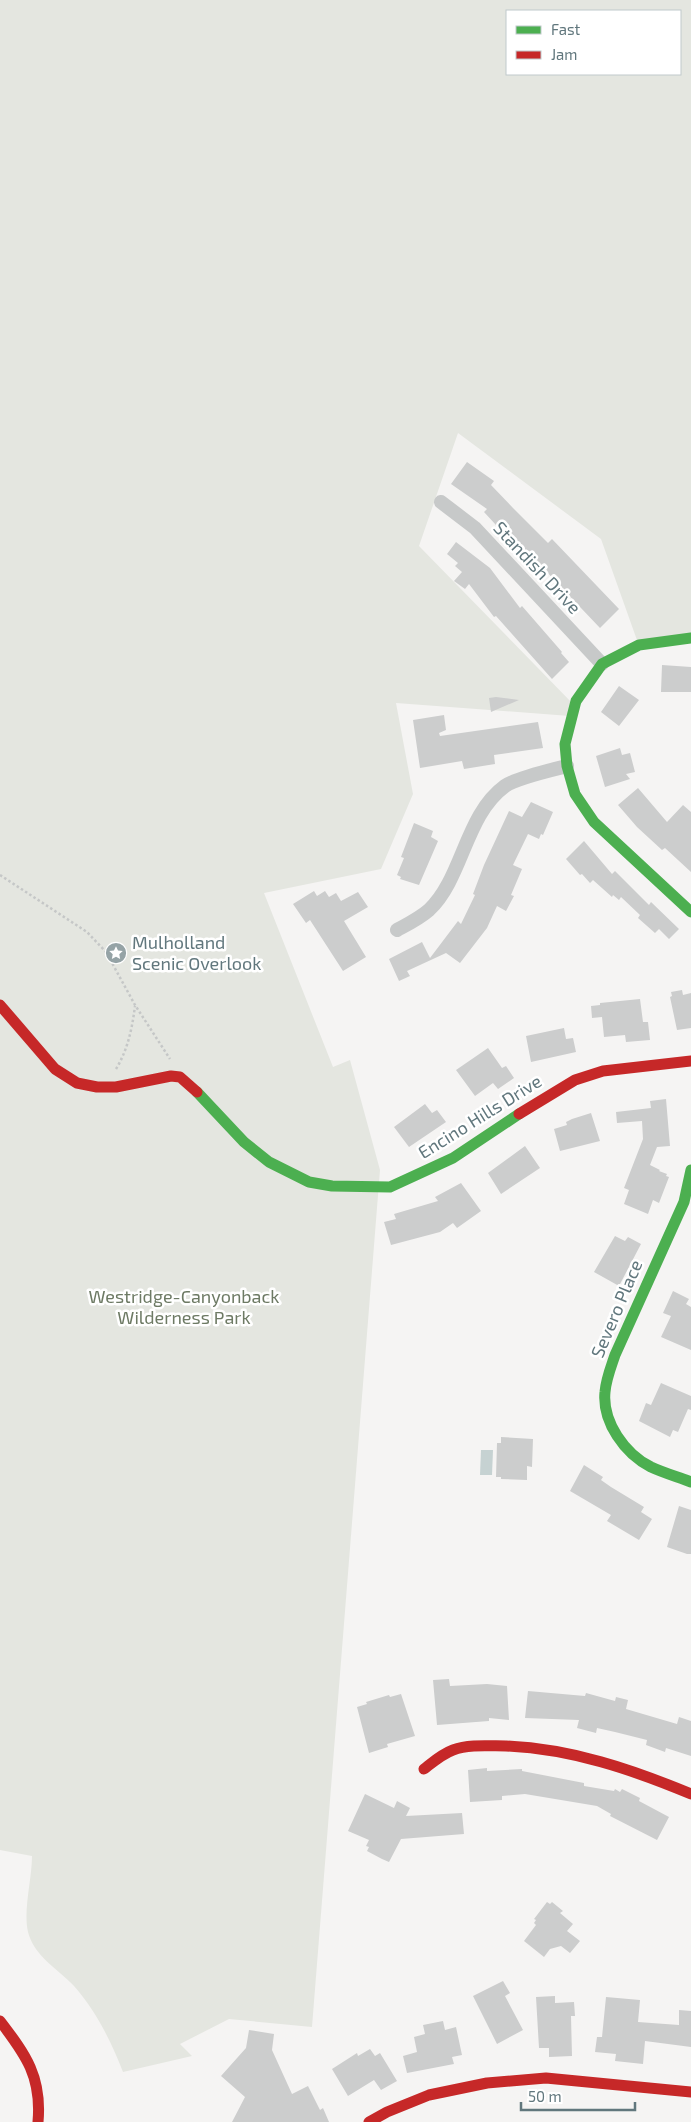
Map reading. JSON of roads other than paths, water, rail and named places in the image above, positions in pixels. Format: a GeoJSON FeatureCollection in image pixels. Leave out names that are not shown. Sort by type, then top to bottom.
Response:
{"type":"FeatureCollection","features":[{"type":"Feature","properties":{"kind":"street","name":"Standish Drive"},"geometry":{"type":"LineString","coordinates":[[441,502],[475,528],[602,664]]}},
{"type":"Feature","properties":{"kind":"street"},"geometry":{"type":"LineString","coordinates":[[691,638],[639,645],[602,664],[576,701],[566,744],[566,766],[575,794],[594,822],[691,912]]}},
{"type":"Feature","properties":{"kind":"street"},"geometry":{"type":"LineString","coordinates":[[397,930],[429,910],[441,895],[478,818],[495,794],[507,785],[566,766]]}},
{"type":"Feature","properties":{"kind":"street","name":"Encino Hills Drive"},"geometry":{"type":"LineString","coordinates":[[0,1005],[55,1069],[77,1083],[97,1087],[116,1087],[175,1076],[185,1080],[244,1142],[269,1162],[309,1182],[332,1186],[390,1187],[408,1180],[453,1158],[545,1097],[575,1080],[603,1071],[691,1061]]}},
{"type":"Feature","properties":{"kind":"street","name":"Severo Place"},"geometry":{"type":"LineString","coordinates":[[691,1170],[684,1202],[614,1355],[607,1381],[604,1403],[615,1434],[631,1452],[649,1467],[691,1482]]}},
{"type":"Feature","properties":{"kind":"street"},"geometry":{"type":"LineString","coordinates":[[424,1769],[451,1750],[483,1746],[527,1746],[576,1753],[611,1762],[691,1794]]}},
{"type":"Feature","properties":{"kind":"street"},"geometry":{"type":"LineString","coordinates":[[0,2021],[25,2053],[37,2079],[40,2108],[38,2122]]}},
{"type":"Feature","properties":{"kind":"street"},"geometry":{"type":"LineString","coordinates":[[369,2122],[387,2112],[429,2095],[487,2083],[546,2078],[691,2092]]}},
{"type":"Feature","properties":{"kind":"place","name":"Mulholland Scenic Overlook"},"geometry":{"type":"Point","coordinates":[116,953]}},
{"type":"Feature","properties":{"kind":"park label","name":"Westridge-Canyonback Wilderness Park"},"geometry":{"type":"Point","coordinates":[184,1307]}}]}
